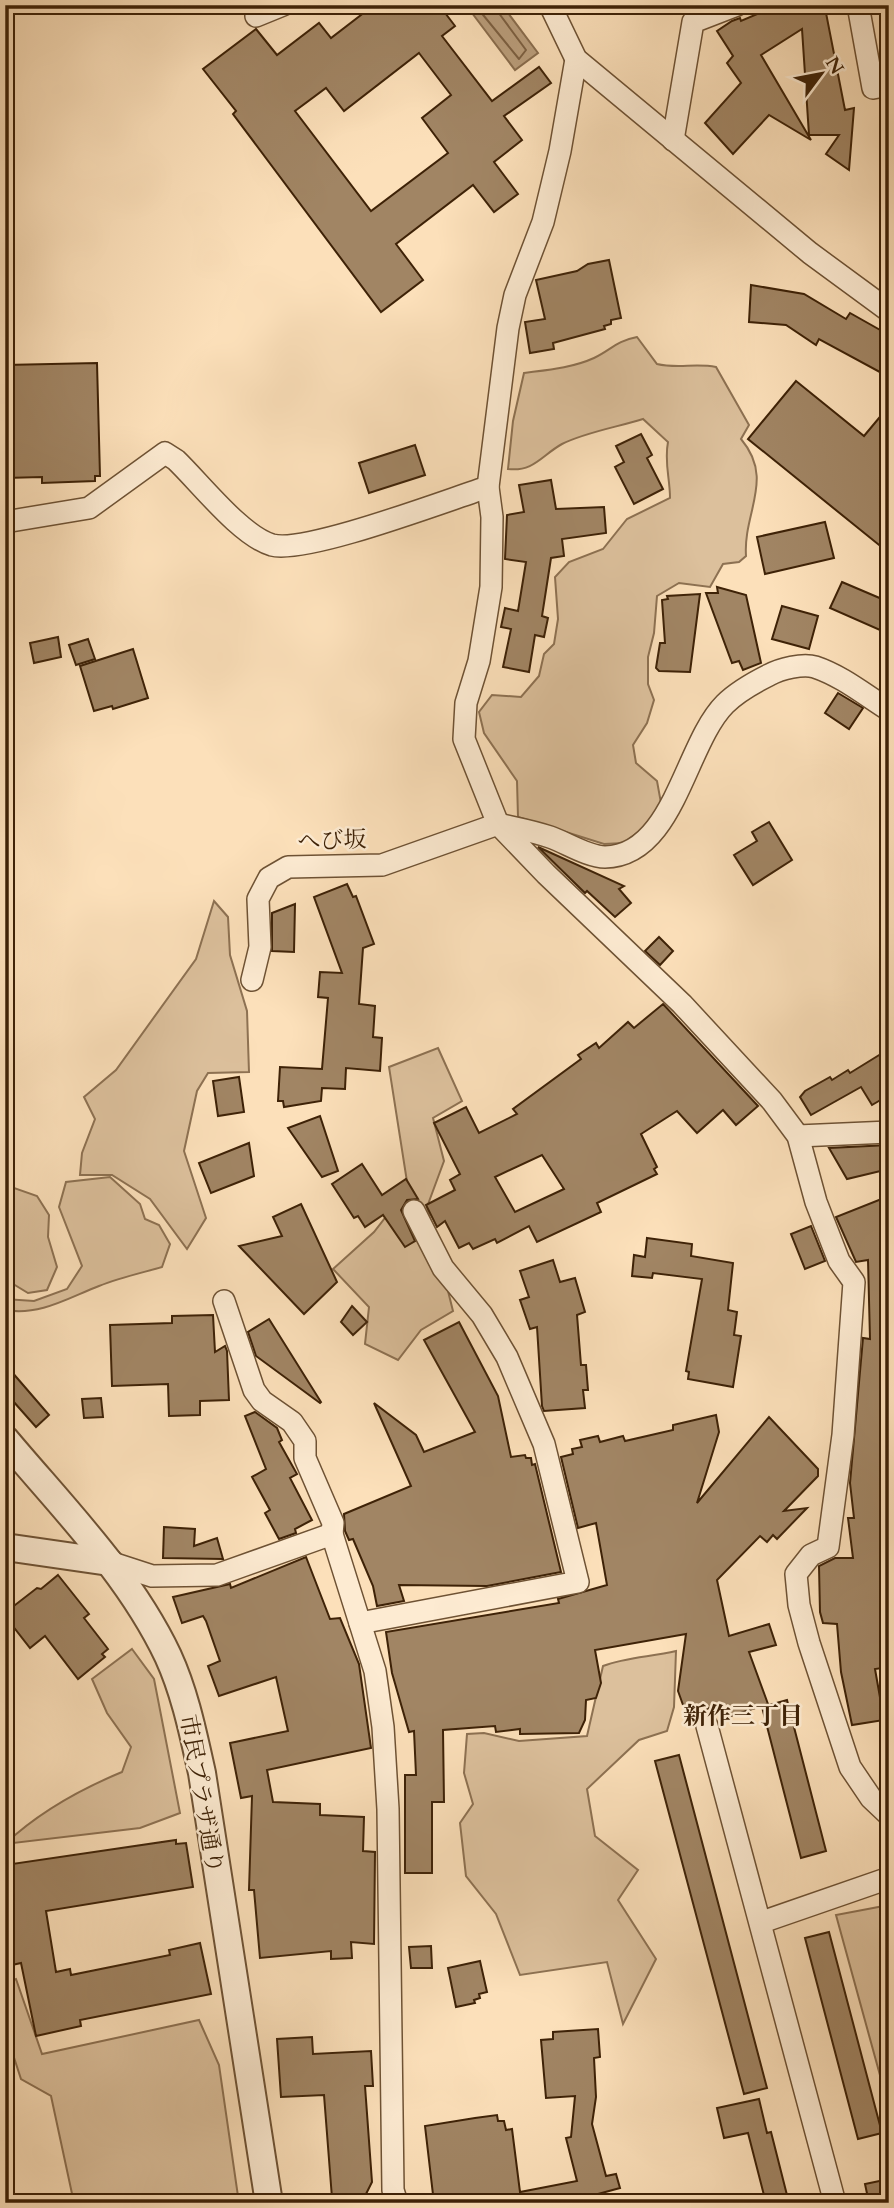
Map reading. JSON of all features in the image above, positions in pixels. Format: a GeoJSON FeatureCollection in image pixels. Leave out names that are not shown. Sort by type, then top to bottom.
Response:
{"type":"FeatureCollection","features":[{"type":"Feature","properties":{"kind":"street"},"geometry":{"type":"LineString","coordinates":[[256,16],[283,5]]}},
{"type":"Feature","properties":{"kind":"street"},"geometry":{"type":"LineString","coordinates":[[550,5],[576,59],[810,253],[889,311]]}},
{"type":"Feature","properties":{"kind":"street"},"geometry":{"type":"LineString","coordinates":[[673,141],[694,22],[737,5]]}},
{"type":"Feature","properties":{"kind":"street"},"geometry":{"type":"LineString","coordinates":[[858,5],[873,88],[889,86]]}},
{"type":"Feature","properties":{"kind":"street"},"geometry":{"type":"LineString","coordinates":[[576,59],[560,151],[543,222],[515,295],[508,328],[488,487],[492,517],[491,587],[479,661],[466,703],[464,739],[498,824],[546,874],[682,1004],[772,1101],[798,1136],[820,1213],[839,1261],[854,1282],[843,1434],[828,1547],[811,1555],[796,1574],[799,1605],[850,1768],[871,1798],[889,1815]]}},
{"type":"Feature","properties":{"kind":"street"},"geometry":{"type":"LineString","coordinates":[[5,522],[89,508],[165,453],[176,460],[250,533],[272,545],[305,546],[488,487]]}},
{"type":"Feature","properties":{"kind":"street"},"geometry":{"type":"LineString","coordinates":[[498,824],[546,835],[604,857],[627,851],[648,838],[664,817],[703,737],[723,705],[749,686],[779,670],[812,666],[837,677],[889,710]]}},
{"type":"Feature","properties":{"kind":"street","name":"へび坂"},"geometry":{"type":"LineString","coordinates":[[252,980],[261,947],[257,899],[269,878],[288,867],[382,865],[498,824]]}},
{"type":"Feature","properties":{"kind":"street"},"geometry":{"type":"LineString","coordinates":[[798,1136],[889,1132]]}},
{"type":"Feature","properties":{"kind":"street"},"geometry":{"type":"LineString","coordinates":[[360,1623],[578,1582],[544,1444],[508,1356],[482,1315],[443,1268],[414,1211]]}},
{"type":"Feature","properties":{"kind":"street"},"geometry":{"type":"LineString","coordinates":[[224,1301],[254,1390],[262,1401],[292,1422],[305,1441],[305,1458],[333,1523],[332,1534],[374,1671],[384,1741],[388,1809],[393,2190],[397,2203]]}},
{"type":"Feature","properties":{"kind":"street","name":"市民プラザ通り"},"geometry":{"type":"LineString","coordinates":[[5,1439],[134,1594],[168,1656],[189,1713],[204,1787],[269,2203]]}},
{"type":"Feature","properties":{"kind":"street"},"geometry":{"type":"LineString","coordinates":[[5,1547],[109,1562],[152,1576],[217,1575],[332,1534]]}},
{"type":"Feature","properties":{"kind":"street"},"geometry":{"type":"LineString","coordinates":[[707,1726],[762,1922],[835,2203]]}},
{"type":"Feature","properties":{"kind":"street"},"geometry":{"type":"LineString","coordinates":[[762,1922],[889,1878]]}},
{"type":"Feature","properties":{"kind":"shaded area"},"geometry":{"type":"Polygon","coordinates":[[[637,337],[657,364],[716,367],[749,425],[741,439],[751,454],[757,482],[746,540],[746,556],[739,562],[723,564],[710,587],[679,583],[657,596],[654,633],[648,657],[648,684],[654,700],[647,723],[633,745],[636,763],[657,781],[661,803],[651,822],[624,843],[604,844],[518,817],[517,781],[484,733],[479,712],[492,695],[521,697],[539,676],[544,654],[554,644],[558,619],[555,577],[569,562],[603,549],[627,519],[670,498],[668,442],[643,419],[571,440],[525,468],[508,469],[513,421],[524,373],[577,364],[637,337]]]}},
{"type":"Feature","properties":{"kind":"shaded area"},"geometry":{"type":"Polygon","coordinates":[[[214,901],[228,917],[230,955],[247,1011],[249,1072],[208,1073],[197,1091],[184,1151],[206,1218],[187,1249],[150,1199],[112,1175],[80,1175],[82,1153],[95,1119],[84,1097],[116,1070],[196,959],[214,901]]]}},
{"type":"Feature","properties":{"kind":"shaded area"},"geometry":{"type":"Polygon","coordinates":[[[438,1048],[462,1101],[433,1118],[444,1161],[427,1207],[453,1311],[421,1330],[398,1360],[365,1344],[369,1307],[333,1269],[374,1232],[408,1188],[389,1067],[438,1048]]]}},
{"type":"Feature","properties":{"kind":"shaded area"},"geometry":{"type":"Polygon","coordinates":[[[110,1177],[140,1204],[145,1219],[159,1225],[170,1244],[162,1267],[107,1283],[42,1308],[5,1310],[5,1299],[34,1301],[67,1289],[82,1266],[59,1207],[66,1182],[110,1177]]]}},
{"type":"Feature","properties":{"kind":"shaded area"},"geometry":{"type":"Polygon","coordinates":[[[5,1179],[11,1187],[37,1196],[49,1215],[48,1237],[57,1267],[47,1290],[28,1293],[5,1279],[5,1179]]]}},
{"type":"Feature","properties":{"kind":"shaded area"},"geometry":{"type":"Polygon","coordinates":[[[132,1649],[154,1679],[180,1813],[140,1828],[5,1844],[60,1803],[122,1772],[131,1747],[107,1713],[92,1679],[132,1649]]]}},
{"type":"Feature","properties":{"kind":"shaded area"},"geometry":{"type":"Polygon","coordinates":[[[676,1651],[674,1707],[667,1731],[639,1740],[587,1789],[595,1836],[638,1870],[618,1900],[656,1959],[623,2024],[607,1962],[520,1975],[496,1914],[466,1876],[460,1823],[473,1804],[464,1773],[467,1734],[484,1733],[519,1741],[587,1736],[603,1666],[676,1651]]]}},
{"type":"Feature","properties":{"kind":"shaded area"},"geometry":{"type":"Polygon","coordinates":[[[889,1905],[889,2108],[836,1915],[889,1905]]]}},
{"type":"Feature","properties":{"kind":"shaded area"},"geometry":{"type":"Polygon","coordinates":[[[16,1979],[42,2054],[199,2020],[219,2065],[239,2203],[74,2203],[51,2096],[21,2079],[5,2030],[5,1983],[16,1979]]]}},
{"type":"Feature","properties":{"kind":"water"},"geometry":{"type":"Polygon","coordinates":[[[466,5],[502,5],[538,53],[515,70],[466,5]]]}},
{"type":"Feature","properties":{"kind":"building"},"geometry":{"type":"Polygon","coordinates":[[[374,5],[439,5],[455,26],[442,36],[492,101],[539,67],[551,83],[504,116],[522,140],[494,162],[518,194],[494,212],[473,185],[396,244],[423,280],[381,312],[233,114],[236,111],[203,69],[256,29],[277,55],[319,23],[331,38],[374,5]],[[419,53],[344,111],[326,88],[295,111],[371,211],[448,153],[422,118],[451,95],[419,53]]]}},
{"type":"Feature","properties":{"kind":"building"},"geometry":{"type":"Polygon","coordinates":[[[778,5],[837,5],[826,13],[845,110],[854,108],[849,170],[826,154],[839,135],[809,135],[802,29],[761,55],[811,140],[769,115],[733,154],[705,123],[741,83],[727,63],[733,56],[717,31],[732,21],[740,18],[741,21],[778,5]]]}},
{"type":"Feature","properties":{"kind":"building"},"geometry":{"type":"Polygon","coordinates":[[[609,260],[621,318],[611,320],[611,324],[604,326],[605,329],[553,343],[554,349],[530,353],[525,322],[545,319],[536,280],[577,271],[588,264],[609,260]]]}},
{"type":"Feature","properties":{"kind":"building"},"geometry":{"type":"Polygon","coordinates":[[[751,285],[804,294],[846,319],[850,313],[889,335],[889,377],[819,339],[816,345],[786,325],[749,322],[751,285]]]}},
{"type":"Feature","properties":{"kind":"building"},"geometry":{"type":"Polygon","coordinates":[[[97,363],[100,476],[95,476],[95,481],[42,483],[42,477],[5,478],[5,365],[97,363]]]}},
{"type":"Feature","properties":{"kind":"building"},"geometry":{"type":"Polygon","coordinates":[[[796,381],[864,436],[889,406],[889,553],[748,439],[796,381]]]}},
{"type":"Feature","properties":{"kind":"building"},"geometry":{"type":"Polygon","coordinates":[[[641,434],[652,455],[647,458],[663,489],[634,504],[615,467],[624,462],[616,446],[641,434]]]}},
{"type":"Feature","properties":{"kind":"building"},"geometry":{"type":"Polygon","coordinates":[[[415,445],[425,475],[369,493],[359,463],[415,445]]]}},
{"type":"Feature","properties":{"kind":"building"},"geometry":{"type":"Polygon","coordinates":[[[551,480],[556,509],[604,507],[606,533],[562,539],[564,556],[551,558],[542,616],[548,618],[544,637],[535,635],[529,672],[503,667],[511,629],[501,627],[505,608],[518,611],[526,562],[505,559],[507,515],[524,512],[519,485],[551,480]]]}},
{"type":"Feature","properties":{"kind":"building"},"geometry":{"type":"Polygon","coordinates":[[[825,522],[834,558],[765,574],[757,537],[825,522]]]}},
{"type":"Feature","properties":{"kind":"building"},"geometry":{"type":"Polygon","coordinates":[[[842,582],[889,602],[889,634],[830,608],[842,582]]]}},
{"type":"Feature","properties":{"kind":"building"},"geometry":{"type":"Polygon","coordinates":[[[717,587],[746,595],[761,663],[743,670],[739,661],[732,663],[706,593],[718,593],[717,587]]]}},
{"type":"Feature","properties":{"kind":"building"},"geometry":{"type":"Polygon","coordinates":[[[700,594],[690,672],[659,671],[656,668],[660,643],[665,643],[662,600],[668,599],[667,596],[700,594]]]}},
{"type":"Feature","properties":{"kind":"building"},"geometry":{"type":"Polygon","coordinates":[[[782,606],[818,616],[809,649],[772,639],[782,606]]]}},
{"type":"Feature","properties":{"kind":"building"},"geometry":{"type":"Polygon","coordinates":[[[58,637],[61,657],[34,663],[30,643],[58,637]]]}},
{"type":"Feature","properties":{"kind":"building"},"geometry":{"type":"Polygon","coordinates":[[[88,639],[95,659],[76,665],[69,645],[88,639]]]}},
{"type":"Feature","properties":{"kind":"building"},"geometry":{"type":"Polygon","coordinates":[[[133,649],[148,698],[113,709],[112,706],[94,711],[80,666],[133,649]]]}},
{"type":"Feature","properties":{"kind":"building"},"geometry":{"type":"Polygon","coordinates":[[[838,693],[863,708],[849,729],[825,713],[838,693]]]}},
{"type":"Feature","properties":{"kind":"building"},"geometry":{"type":"Polygon","coordinates":[[[769,822],[792,860],[753,885],[734,855],[757,841],[752,832],[769,822]]]}},
{"type":"Feature","properties":{"kind":"building"},"geometry":{"type":"Polygon","coordinates":[[[538,847],[624,886],[619,889],[631,903],[615,917],[587,891],[585,893],[538,847]]]}},
{"type":"Feature","properties":{"kind":"building"},"geometry":{"type":"Polygon","coordinates":[[[347,884],[353,897],[356,896],[374,944],[363,948],[359,1004],[375,1006],[373,1037],[382,1038],[380,1071],[346,1068],[345,1089],[322,1088],[321,1101],[284,1107],[283,1101],[278,1101],[280,1067],[322,1069],[328,998],[318,997],[320,972],[342,973],[314,897],[347,884]]]}},
{"type":"Feature","properties":{"kind":"building"},"geometry":{"type":"Polygon","coordinates":[[[295,904],[294,952],[272,951],[272,913],[295,904]]]}},
{"type":"Feature","properties":{"kind":"building"},"geometry":{"type":"Polygon","coordinates":[[[659,937],[673,951],[660,965],[645,951],[659,937]]]}},
{"type":"Feature","properties":{"kind":"building"},"geometry":{"type":"Polygon","coordinates":[[[663,1004],[758,1106],[736,1125],[723,1110],[697,1133],[677,1111],[641,1134],[657,1167],[654,1169],[657,1174],[597,1203],[601,1212],[537,1242],[529,1226],[497,1243],[495,1239],[473,1249],[469,1243],[459,1248],[445,1221],[437,1227],[426,1205],[455,1190],[450,1180],[460,1174],[434,1123],[466,1107],[479,1133],[517,1114],[513,1109],[581,1059],[578,1055],[596,1043],[599,1048],[628,1022],[634,1028],[663,1004]],[[542,1155],[495,1177],[515,1212],[564,1189],[542,1155]]]}},
{"type":"Feature","properties":{"kind":"building"},"geometry":{"type":"Polygon","coordinates":[[[889,1049],[889,1095],[872,1105],[861,1087],[811,1115],[800,1097],[805,1091],[830,1077],[832,1080],[848,1070],[850,1073],[889,1049]]]}},
{"type":"Feature","properties":{"kind":"building"},"geometry":{"type":"Polygon","coordinates":[[[239,1077],[244,1112],[218,1116],[213,1081],[239,1077]]]}},
{"type":"Feature","properties":{"kind":"building"},"geometry":{"type":"Polygon","coordinates":[[[320,1116],[338,1171],[322,1177],[288,1128],[320,1116]]]}},
{"type":"Feature","properties":{"kind":"building"},"geometry":{"type":"Polygon","coordinates":[[[249,1143],[254,1176],[211,1193],[199,1163],[249,1143]]]}},
{"type":"Feature","properties":{"kind":"building"},"geometry":{"type":"Polygon","coordinates":[[[889,1145],[889,1169],[847,1179],[829,1148],[889,1145]]]}},
{"type":"Feature","properties":{"kind":"building"},"geometry":{"type":"Polygon","coordinates":[[[362,1164],[382,1195],[406,1179],[418,1199],[407,1200],[401,1210],[415,1241],[405,1247],[383,1215],[365,1227],[358,1216],[354,1218],[332,1184],[362,1164]]]}},
{"type":"Feature","properties":{"kind":"building"},"geometry":{"type":"Polygon","coordinates":[[[889,1196],[889,1667],[875,1669],[884,1720],[852,1725],[841,1672],[837,1624],[823,1623],[820,1612],[819,1566],[835,1558],[853,1558],[848,1518],[854,1518],[850,1483],[863,1338],[870,1339],[868,1260],[856,1262],[836,1217],[889,1196]]]}},
{"type":"Feature","properties":{"kind":"building"},"geometry":{"type":"Polygon","coordinates":[[[301,1204],[337,1282],[304,1314],[239,1246],[282,1236],[273,1217],[301,1204]]]}},
{"type":"Feature","properties":{"kind":"building"},"geometry":{"type":"Polygon","coordinates":[[[811,1226],[825,1261],[805,1269],[791,1234],[811,1226]]]}},
{"type":"Feature","properties":{"kind":"building"},"geometry":{"type":"Polygon","coordinates":[[[647,1238],[692,1244],[691,1256],[733,1263],[728,1310],[737,1312],[734,1335],[741,1336],[733,1387],[688,1379],[689,1372],[686,1371],[702,1279],[653,1273],[652,1278],[632,1276],[634,1255],[645,1257],[647,1238]]]}},
{"type":"Feature","properties":{"kind":"building"},"geometry":{"type":"Polygon","coordinates":[[[553,1260],[560,1282],[575,1278],[585,1312],[577,1315],[581,1365],[586,1365],[588,1390],[583,1390],[585,1408],[544,1411],[542,1406],[537,1327],[530,1329],[520,1300],[529,1297],[520,1271],[553,1260]]]}},
{"type":"Feature","properties":{"kind":"building"},"geometry":{"type":"Polygon","coordinates":[[[352,1306],[367,1322],[353,1335],[341,1322],[352,1306]]]}},
{"type":"Feature","properties":{"kind":"building"},"geometry":{"type":"Polygon","coordinates":[[[213,1315],[215,1352],[225,1346],[227,1351],[229,1400],[200,1401],[200,1415],[169,1416],[168,1384],[112,1386],[110,1325],[172,1323],[172,1316],[213,1315]]]}},
{"type":"Feature","properties":{"kind":"building"},"geometry":{"type":"Polygon","coordinates":[[[269,1319],[320,1403],[256,1356],[248,1332],[269,1319]]]}},
{"type":"Feature","properties":{"kind":"building"},"geometry":{"type":"Polygon","coordinates":[[[459,1322],[498,1396],[511,1457],[525,1455],[526,1458],[531,1458],[532,1465],[535,1464],[561,1572],[487,1586],[399,1585],[404,1601],[377,1606],[373,1586],[353,1539],[349,1540],[345,1531],[344,1514],[411,1486],[374,1403],[416,1435],[424,1452],[475,1432],[424,1340],[459,1322]]]}},
{"type":"Feature","properties":{"kind":"building"},"geometry":{"type":"Polygon","coordinates":[[[5,1364],[49,1415],[36,1427],[5,1392],[5,1364]]]}},
{"type":"Feature","properties":{"kind":"building"},"geometry":{"type":"Polygon","coordinates":[[[101,1398],[103,1417],[84,1418],[82,1399],[101,1398]]]}},
{"type":"Feature","properties":{"kind":"building"},"geometry":{"type":"Polygon","coordinates":[[[255,1412],[277,1428],[282,1440],[279,1442],[297,1474],[290,1478],[312,1520],[295,1529],[296,1533],[279,1539],[265,1513],[270,1510],[252,1477],[266,1469],[245,1416],[255,1412]]]}},
{"type":"Feature","properties":{"kind":"building"},"geometry":{"type":"Polygon","coordinates":[[[716,1415],[719,1432],[697,1503],[769,1417],[818,1469],[818,1476],[784,1511],[807,1508],[777,1539],[773,1535],[767,1542],[760,1536],[717,1580],[729,1636],[769,1624],[776,1645],[749,1652],[768,1704],[722,1719],[718,1705],[687,1716],[678,1691],[686,1634],[595,1650],[601,1683],[596,1698],[586,1700],[585,1720],[579,1733],[520,1734],[520,1729],[496,1732],[495,1726],[443,1730],[444,1802],[432,1802],[432,1873],[405,1873],[405,1775],[416,1775],[414,1731],[409,1732],[392,1673],[386,1632],[559,1603],[558,1599],[607,1585],[596,1523],[578,1528],[561,1457],[573,1454],[572,1449],[582,1447],[580,1440],[598,1436],[600,1442],[623,1436],[625,1441],[673,1430],[673,1425],[716,1415]]]}},
{"type":"Feature","properties":{"kind":"building"},"geometry":{"type":"Polygon","coordinates":[[[164,1527],[195,1529],[194,1546],[217,1538],[223,1559],[163,1558],[164,1527]]]}},
{"type":"Feature","properties":{"kind":"building"},"geometry":{"type":"Polygon","coordinates":[[[306,1557],[330,1619],[340,1618],[359,1664],[371,1748],[267,1770],[273,1802],[320,1804],[320,1815],[364,1817],[363,1851],[375,1852],[374,1944],[351,1942],[352,1958],[331,1959],[331,1951],[260,1958],[254,1890],[249,1890],[252,1796],[241,1798],[230,1743],[288,1731],[276,1677],[219,1696],[208,1666],[220,1661],[206,1621],[203,1616],[182,1623],[173,1597],[230,1584],[231,1588],[306,1557]]]}},
{"type":"Feature","properties":{"kind":"building"},"geometry":{"type":"Polygon","coordinates":[[[58,1575],[89,1614],[84,1618],[108,1649],[102,1654],[105,1657],[78,1679],[45,1636],[30,1648],[5,1616],[6,1612],[37,1588],[41,1589],[58,1575]]]}},
{"type":"Feature","properties":{"kind":"building"},"geometry":{"type":"Polygon","coordinates":[[[787,1700],[826,1851],[801,1858],[762,1707],[787,1700]]]}},
{"type":"Feature","properties":{"kind":"building"},"geometry":{"type":"Polygon","coordinates":[[[679,1755],[767,2088],[744,2094],[655,1761],[679,1755]]]}},
{"type":"Feature","properties":{"kind":"building"},"geometry":{"type":"Polygon","coordinates":[[[176,1840],[176,1844],[186,1843],[193,1887],[46,1911],[56,1972],[70,1969],[71,1975],[170,1955],[169,1950],[200,1943],[211,1994],[80,2020],[81,2026],[36,2036],[21,1963],[12,1965],[10,1952],[5,1953],[5,1865],[176,1840]]]}},
{"type":"Feature","properties":{"kind":"building"},"geometry":{"type":"Polygon","coordinates":[[[829,1932],[882,2133],[858,2139],[805,1938],[829,1932]]]}},
{"type":"Feature","properties":{"kind":"building"},"geometry":{"type":"Polygon","coordinates":[[[431,1946],[432,1968],[411,1968],[409,1947],[431,1946]]]}},
{"type":"Feature","properties":{"kind":"building"},"geometry":{"type":"Polygon","coordinates":[[[480,1961],[487,1992],[479,1994],[480,1998],[474,2000],[475,2003],[456,2007],[448,1968],[480,1961]]]}},
{"type":"Feature","properties":{"kind":"building"},"geometry":{"type":"Polygon","coordinates":[[[598,2029],[600,2057],[594,2058],[596,2097],[592,2124],[606,2176],[616,2174],[620,2188],[565,2203],[434,2203],[425,2126],[475,2118],[497,2115],[498,2121],[504,2121],[506,2130],[512,2129],[520,2192],[577,2181],[566,2138],[571,2137],[575,2096],[546,2098],[541,2040],[553,2039],[553,2032],[598,2029]]]}},
{"type":"Feature","properties":{"kind":"building"},"geometry":{"type":"Polygon","coordinates":[[[312,2037],[313,2054],[371,2051],[373,2086],[365,2086],[372,2182],[365,2196],[332,2198],[324,2095],[281,2097],[277,2039],[312,2037]]]}},
{"type":"Feature","properties":{"kind":"building"},"geometry":{"type":"Polygon","coordinates":[[[759,2099],[767,2133],[771,2132],[789,2203],[766,2203],[748,2133],[724,2138],[717,2108],[759,2099]]]}},
{"type":"Feature","properties":{"kind":"building"},"geometry":{"type":"Polygon","coordinates":[[[889,2179],[889,2203],[869,2203],[865,2184],[889,2179]]]}},
{"type":"Feature","properties":{"kind":"district","name":"新作三丁目"},"geometry":{"type":"Point","coordinates":[743,1716]}}]}
